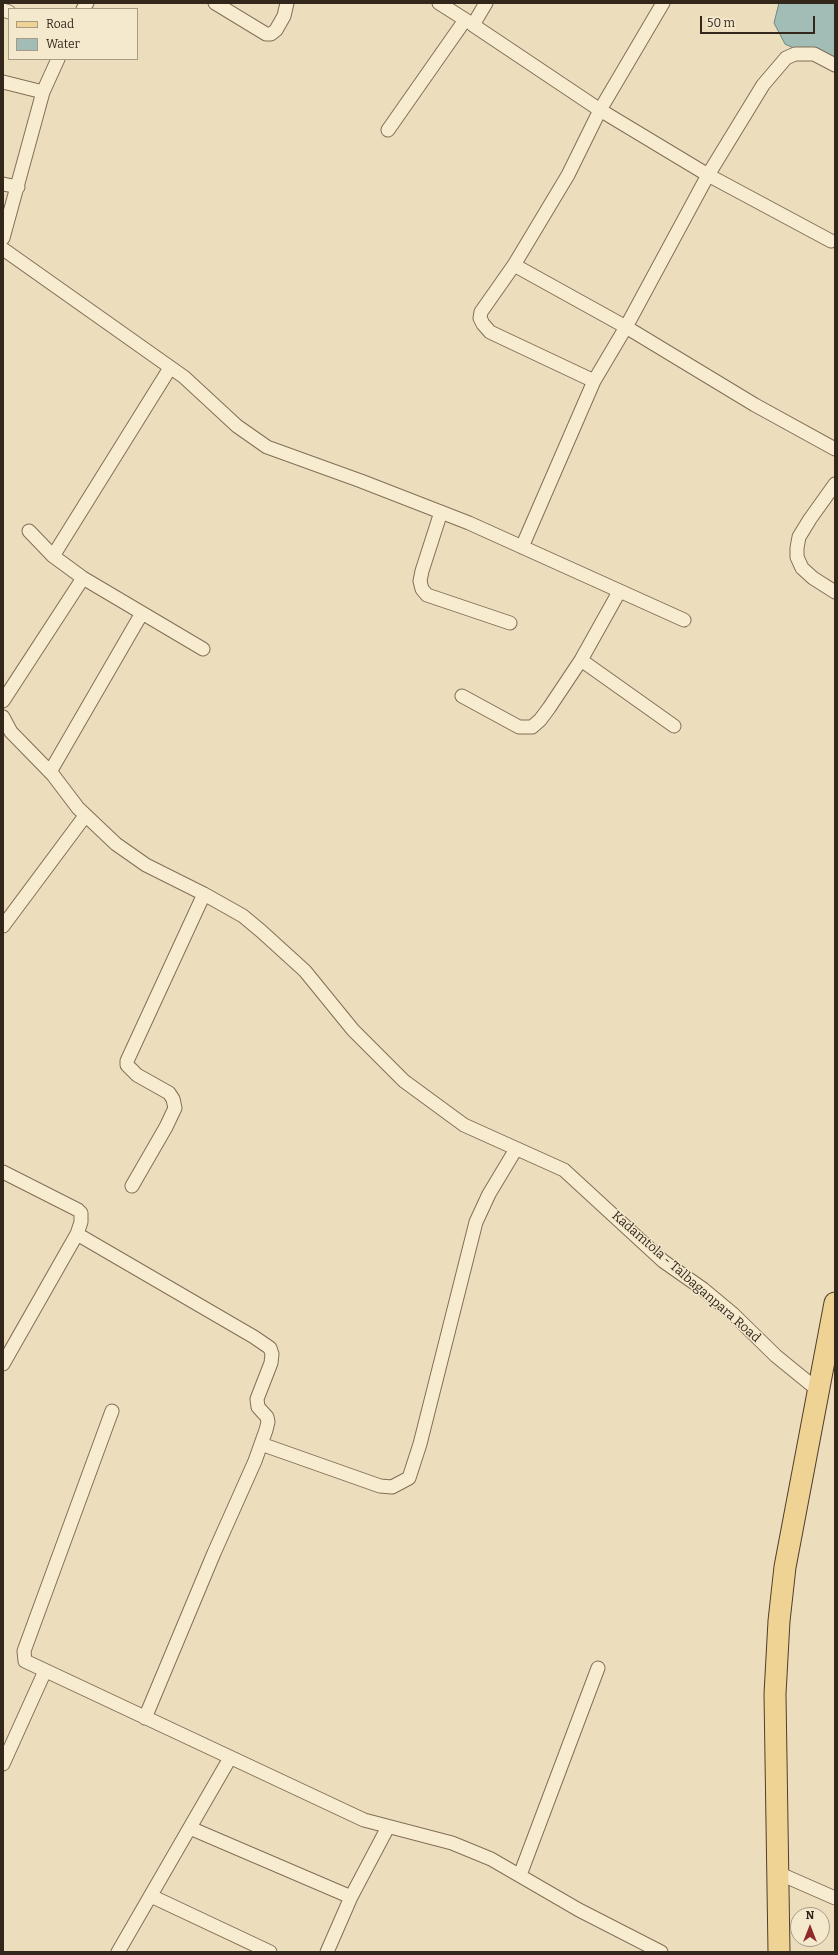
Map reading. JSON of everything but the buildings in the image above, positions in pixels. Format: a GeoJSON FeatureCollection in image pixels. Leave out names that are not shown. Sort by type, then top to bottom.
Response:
{"type":"FeatureCollection","features":[{"type":"Feature","properties":{"kind":"main road"},"geometry":{"type":"LineString","coordinates":[[779,1952],[775,1694],[779,1621],[785,1567],[835,1303]]}},
{"type":"Feature","properties":{"kind":"street"},"geometry":{"type":"LineString","coordinates":[[214,3],[268,34],[276,30],[284,16],[287,3]]}},
{"type":"Feature","properties":{"kind":"street"},"geometry":{"type":"LineString","coordinates":[[439,3],[600,110],[708,175],[831,241]]}},
{"type":"Feature","properties":{"kind":"street"},"geometry":{"type":"LineString","coordinates":[[388,130],[469,23],[486,3]]}},
{"type":"Feature","properties":{"kind":"street"},"geometry":{"type":"LineString","coordinates":[[594,381],[490,332],[480,318],[481,312],[514,264],[568,174],[600,110],[663,3]]}},
{"type":"Feature","properties":{"kind":"street"},"geometry":{"type":"LineString","coordinates":[[522,547],[594,381],[626,327],[708,175],[763,85],[786,58],[795,54],[814,54],[835,65]]}},
{"type":"Feature","properties":{"kind":"street"},"geometry":{"type":"LineString","coordinates":[[3,238],[43,92],[58,60]]}},
{"type":"Feature","properties":{"kind":"street"},"geometry":{"type":"LineString","coordinates":[[3,82],[43,92]]}},
{"type":"Feature","properties":{"kind":"street"},"geometry":{"type":"LineString","coordinates":[[3,184],[18,187]]}},
{"type":"Feature","properties":{"kind":"street"},"geometry":{"type":"LineString","coordinates":[[3,249],[184,377],[237,426],[267,447],[441,512],[684,620]]}},
{"type":"Feature","properties":{"kind":"street"},"geometry":{"type":"LineString","coordinates":[[514,264],[626,327],[755,405],[835,449]]}},
{"type":"Feature","properties":{"kind":"street"},"geometry":{"type":"LineString","coordinates":[[53,556],[170,368]]}},
{"type":"Feature","properties":{"kind":"street"},"geometry":{"type":"LineString","coordinates":[[835,484],[799,537],[797,548],[797,558],[802,568],[813,578],[835,592]]}},
{"type":"Feature","properties":{"kind":"street"},"geometry":{"type":"LineString","coordinates":[[441,512],[422,571],[420,581],[422,589],[427,595],[510,623]]}},
{"type":"Feature","properties":{"kind":"street"},"geometry":{"type":"LineString","coordinates":[[28,531],[53,556],[83,578],[203,649]]}},
{"type":"Feature","properties":{"kind":"street"},"geometry":{"type":"LineString","coordinates":[[3,702],[83,578]]}},
{"type":"Feature","properties":{"kind":"street"},"geometry":{"type":"LineString","coordinates":[[462,696],[519,727],[532,727],[540,720],[549,708],[581,660],[619,592]]}},
{"type":"Feature","properties":{"kind":"street"},"geometry":{"type":"LineString","coordinates":[[50,772],[142,613]]}},
{"type":"Feature","properties":{"kind":"street"},"geometry":{"type":"LineString","coordinates":[[581,660],[674,726]]}},
{"type":"Feature","properties":{"kind":"street","name":"Kadamtola - Talbaganpara Road"},"geometry":{"type":"LineString","coordinates":[[3,717],[11,732],[50,772],[85,816],[116,844],[146,865],[233,910],[262,931],[305,971],[353,1030],[404,1081],[464,1125],[564,1170],[663,1260],[703,1289],[733,1314],[776,1356],[819,1392]]}},
{"type":"Feature","properties":{"kind":"street"},"geometry":{"type":"LineString","coordinates":[[3,926],[85,816]]}},
{"type":"Feature","properties":{"kind":"street"},"geometry":{"type":"LineString","coordinates":[[132,1186],[166,1127],[175,1108],[174,1099],[169,1094],[137,1075],[127,1065],[127,1061],[204,894]]}},
{"type":"Feature","properties":{"kind":"street"},"geometry":{"type":"LineString","coordinates":[[261,1444],[380,1486],[392,1487],[409,1478],[422,1436],[476,1222],[489,1194],[516,1149]]}},
{"type":"Feature","properties":{"kind":"street"},"geometry":{"type":"LineString","coordinates":[[3,1172],[78,1210],[81,1213],[81,1222],[77,1234],[3,1364]]}},
{"type":"Feature","properties":{"kind":"street"},"geometry":{"type":"LineString","coordinates":[[77,1234],[254,1337],[270,1348],[272,1354],[271,1363],[257,1399],[258,1407],[268,1422],[261,1444],[145,1718]]}},
{"type":"Feature","properties":{"kind":"street"},"geometry":{"type":"LineString","coordinates":[[112,1411],[24,1651],[25,1660],[45,1671],[364,1820],[452,1843],[491,1859],[579,1910],[661,1952]]}},
{"type":"Feature","properties":{"kind":"street"},"geometry":{"type":"LineString","coordinates":[[520,1875],[598,1668]]}},
{"type":"Feature","properties":{"kind":"street"},"geometry":{"type":"LineString","coordinates":[[3,1764],[45,1671]]}},
{"type":"Feature","properties":{"kind":"street"},"geometry":{"type":"LineString","coordinates":[[118,1952],[230,1758]]}},
{"type":"Feature","properties":{"kind":"street"},"geometry":{"type":"LineString","coordinates":[[327,1952],[351,1897],[388,1826]]}},
{"type":"Feature","properties":{"kind":"street"},"geometry":{"type":"LineString","coordinates":[[190,1828],[351,1897]]}},
{"type":"Feature","properties":{"kind":"street"},"geometry":{"type":"LineString","coordinates":[[778,1873],[835,1898]]}},
{"type":"Feature","properties":{"kind":"street"},"geometry":{"type":"LineString","coordinates":[[151,1896],[270,1952]]}},
{"type":"Feature","properties":{"kind":"water"},"geometry":{"type":"Polygon","coordinates":[[[779,3],[835,3],[835,68],[785,44],[774,23],[779,3]]]}}]}
